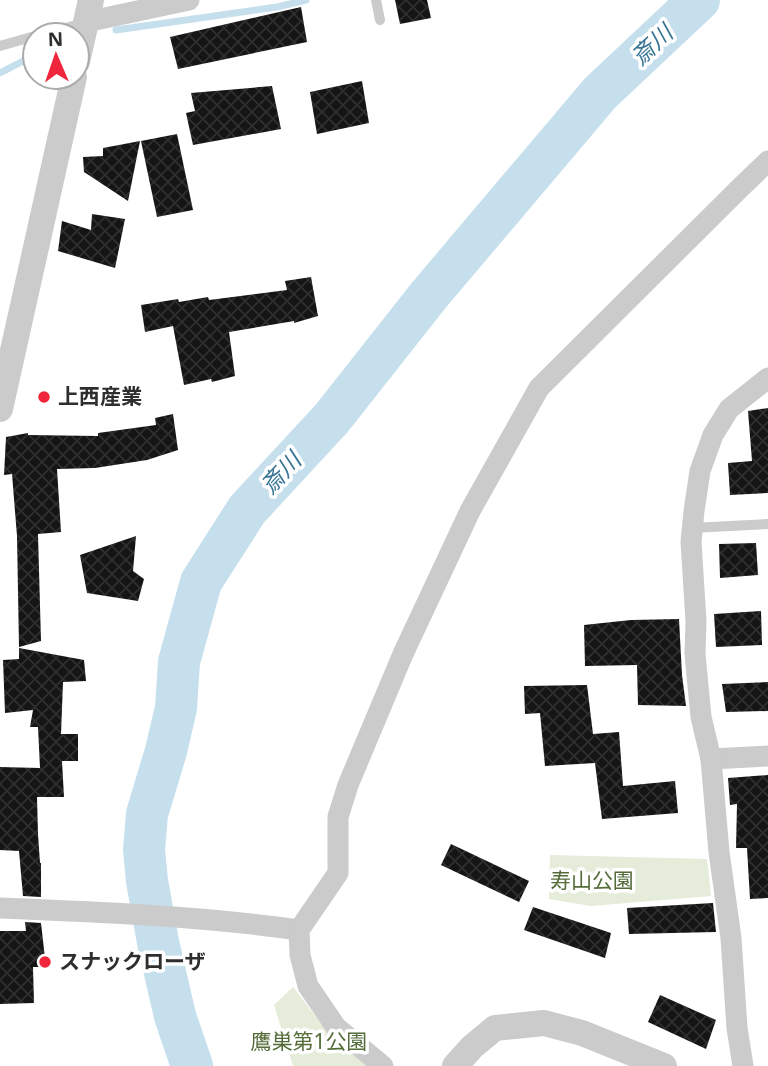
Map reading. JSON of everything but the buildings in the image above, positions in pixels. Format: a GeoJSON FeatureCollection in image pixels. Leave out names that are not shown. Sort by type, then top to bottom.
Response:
{"type":"FeatureCollection","features":[{"type":"Feature","properties":{"kind":"street"},"geometry":{"type":"LineString","coordinates":[[89,11],[189,0]]}},
{"type":"Feature","properties":{"kind":"street"},"geometry":{"type":"LineString","coordinates":[[0,409],[71,91]]}},
{"type":"Feature","properties":{"kind":"street"},"geometry":{"type":"LineString","coordinates":[[383,1066],[336,1027],[308,986],[300,955],[299,930],[338,873],[338,817],[348,785],[403,654],[470,511],[538,388],[768,161]]}},
{"type":"Feature","properties":{"kind":"street"},"geometry":{"type":"LineString","coordinates":[[743,1066],[711,759],[701,717],[695,654],[696,621],[691,542],[701,471],[713,435],[729,409],[768,379]]}},
{"type":"Feature","properties":{"kind":"street"},"geometry":{"type":"LineString","coordinates":[[711,759],[768,756]]}},
{"type":"Feature","properties":{"kind":"street"},"geometry":{"type":"LineString","coordinates":[[0,908],[250,923],[299,930]]}},
{"type":"Feature","properties":{"kind":"street"},"geometry":{"type":"LineString","coordinates":[[455,1066],[471,1047],[495,1028],[544,1023],[582,1032],[664,1066]]}},
{"type":"Feature","properties":{"kind":"lane"},"geometry":{"type":"LineString","coordinates":[[376,0],[380,19]]}},
{"type":"Feature","properties":{"kind":"lane"},"geometry":{"type":"LineString","coordinates":[[68,21],[89,11]]}},
{"type":"Feature","properties":{"kind":"lane"},"geometry":{"type":"LineString","coordinates":[[0,46],[21,40]]}},
{"type":"Feature","properties":{"kind":"lane"},"geometry":{"type":"LineString","coordinates":[[692,528],[768,524]]}},
{"type":"Feature","properties":{"kind":"green space","name":"寿山公園"},"geometry":{"type":"Polygon","coordinates":[[[550,855],[707,859],[711,896],[591,906],[549,899],[550,855]]]}},
{"type":"Feature","properties":{"kind":"green space","name":"鷹巣第1公園"},"geometry":{"type":"Polygon","coordinates":[[[293,987],[334,1040],[368,1066],[293,1066],[274,1005],[293,987]]]}},
{"type":"Feature","properties":{"kind":"waterway"},"geometry":{"type":"LineString","coordinates":[[116,30],[277,7],[306,0]]}},
{"type":"Feature","properties":{"kind":"waterway","name":"斎川"},"geometry":{"type":"LineString","coordinates":[[192,1066],[175,1016],[158,942],[144,850],[147,814],[176,708],[179,662],[201,582],[247,510],[332,418],[429,295],[600,93],[699,0]]}},
{"type":"Feature","properties":{"kind":"waterway"},"geometry":{"type":"LineString","coordinates":[[0,73],[21,62]]}},
{"type":"Feature","properties":{"kind":"place","name":"上西産業"},"geometry":{"type":"Point","coordinates":[44,397]}},
{"type":"Feature","properties":{"kind":"place","name":"スナックローザ"},"geometry":{"type":"Point","coordinates":[45,962]}}]}
